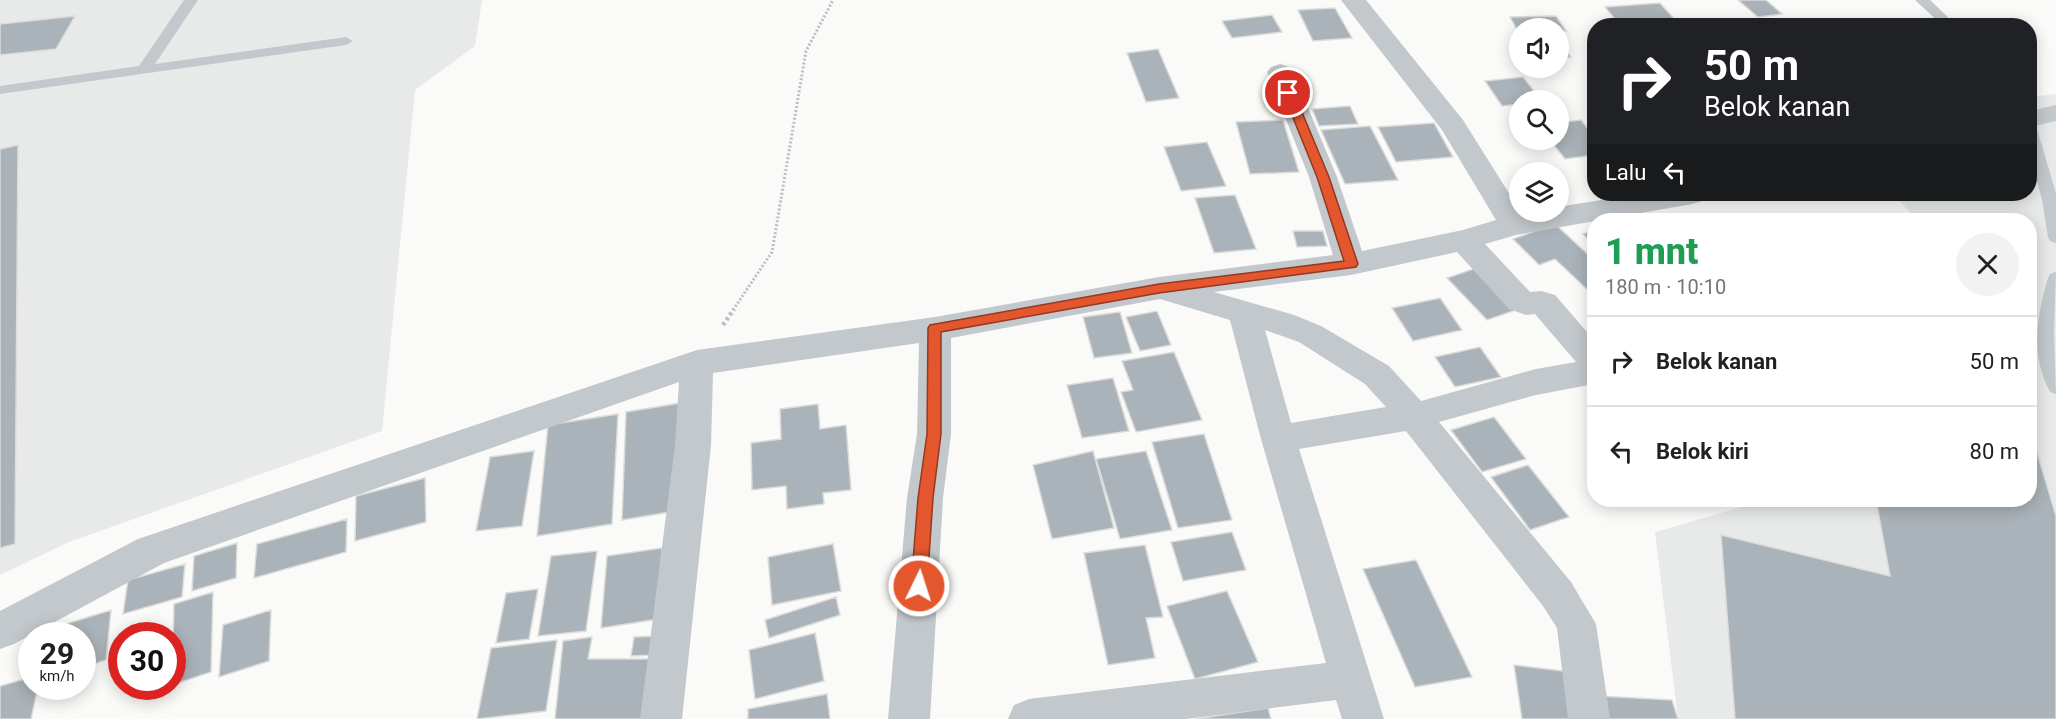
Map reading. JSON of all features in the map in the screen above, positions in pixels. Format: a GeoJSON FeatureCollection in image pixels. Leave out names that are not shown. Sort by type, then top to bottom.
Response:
{"type":"FeatureCollection","features":[{"type":"Feature","properties":{"kind":"street"},"geometry":{"type":"LineString","coordinates":[[1353,0],[1453,126],[1514,225]]}},
{"type":"Feature","properties":{"kind":"street"},"geometry":{"type":"LineString","coordinates":[[1280,72],[1323,177],[1351,264]]}},
{"type":"Feature","properties":{"kind":"street"},"geometry":{"type":"LineString","coordinates":[[2037,117],[2056,112]]}},
{"type":"Feature","properties":{"kind":"street"},"geometry":{"type":"LineString","coordinates":[[0,631],[151,551],[697,363],[935,328],[1159,288],[1351,264],[1464,240],[1514,225],[1652,201]]}},
{"type":"Feature","properties":{"kind":"street"},"geometry":{"type":"LineString","coordinates":[[1464,240],[1520,302],[1544,303],[1587,353]]}},
{"type":"Feature","properties":{"kind":"street"},"geometry":{"type":"LineString","coordinates":[[1159,288],[1283,323],[1310,334],[1377,375],[1557,594],[1576,624],[1589,719]]}},
{"type":"Feature","properties":{"kind":"street"},"geometry":{"type":"LineString","coordinates":[[1244,313],[1278,439],[1362,719]]}},
{"type":"Feature","properties":{"kind":"street"},"geometry":{"type":"LineString","coordinates":[[909,719],[925,498],[934,434],[935,328]]}},
{"type":"Feature","properties":{"kind":"street"},"geometry":{"type":"LineString","coordinates":[[661,719],[693,445],[697,363]]}},
{"type":"Feature","properties":{"kind":"street"},"geometry":{"type":"LineString","coordinates":[[1278,439],[1413,416],[1536,382],[1587,373]]}},
{"type":"Feature","properties":{"kind":"street"},"geometry":{"type":"LineString","coordinates":[[1029,719],[1349,679]]}},
{"type":"Feature","properties":{"kind":"lane"},"geometry":{"type":"LineString","coordinates":[[145,68],[191,0]]}},
{"type":"Feature","properties":{"kind":"lane"},"geometry":{"type":"LineString","coordinates":[[1922,0],[1942,18]]}},
{"type":"Feature","properties":{"kind":"lane"},"geometry":{"type":"LineString","coordinates":[[0,90],[346,41]]}},
{"type":"Feature","properties":{"kind":"lane"},"geometry":{"type":"LineString","coordinates":[[2037,155],[2056,237]]}},
{"type":"Feature","properties":{"kind":"lane"},"geometry":{"type":"LineString","coordinates":[[2056,278],[2044,322],[2047,362],[2056,387]]}},
{"type":"Feature","properties":{"kind":"path"},"geometry":{"type":"LineString","coordinates":[[697,363],[772,252],[806,51],[833,0]]}},
{"type":"Feature","properties":{"kind":"shaded area"},"geometry":{"type":"Polygon","coordinates":[[[0,0],[482,0],[475,46],[415,90],[382,431],[69,542],[0,575],[0,0]]]}},
{"type":"Feature","properties":{"kind":"shaded area"},"geometry":{"type":"Polygon","coordinates":[[[2056,94],[2056,719],[1678,719],[1655,532],[1742,507],[2037,507],[2037,213],[1911,213],[1899,201],[2037,201],[2037,96],[2056,94]]]}},
{"type":"Feature","properties":{"kind":"building"},"geometry":{"type":"Polygon","coordinates":[[[1738,0],[1766,0],[1782,14],[1758,17],[1738,0]]]}},
{"type":"Feature","properties":{"kind":"building"},"geometry":{"type":"Polygon","coordinates":[[[1660,3],[1673,18],[1614,18],[1605,7],[1660,3]]]}},
{"type":"Feature","properties":{"kind":"building"},"geometry":{"type":"Polygon","coordinates":[[[1335,8],[1352,38],[1313,41],[1298,10],[1335,8]]]}},
{"type":"Feature","properties":{"kind":"building"},"geometry":{"type":"Polygon","coordinates":[[[1272,15],[1282,32],[1232,38],[1222,21],[1272,15]]]}},
{"type":"Feature","properties":{"kind":"building"},"geometry":{"type":"Polygon","coordinates":[[[75,16],[56,49],[0,55],[0,24],[75,16]]]}},
{"type":"Feature","properties":{"kind":"building"},"geometry":{"type":"Polygon","coordinates":[[[1556,16],[1557,18],[1511,18],[1556,16]]]}},
{"type":"Feature","properties":{"kind":"building"},"geometry":{"type":"Polygon","coordinates":[[[1158,49],[1179,98],[1146,102],[1127,53],[1158,49]]]}},
{"type":"Feature","properties":{"kind":"building"},"geometry":{"type":"Polygon","coordinates":[[[1524,78],[1533,90],[1509,90],[1509,105],[1502,106],[1485,81],[1524,78]]]}},
{"type":"Feature","properties":{"kind":"building"},"geometry":{"type":"Polygon","coordinates":[[[1350,106],[1358,124],[1319,126],[1312,109],[1350,106]]]}},
{"type":"Feature","properties":{"kind":"building"},"geometry":{"type":"Polygon","coordinates":[[[1283,120],[1299,172],[1250,174],[1236,122],[1283,120]]]}},
{"type":"Feature","properties":{"kind":"building"},"geometry":{"type":"Polygon","coordinates":[[[1581,120],[1587,128],[1587,156],[1565,159],[1558,150],[1569,150],[1569,122],[1581,120]]]}},
{"type":"Feature","properties":{"kind":"building"},"geometry":{"type":"Polygon","coordinates":[[[1434,123],[1453,157],[1396,162],[1378,127],[1434,123]]]}},
{"type":"Feature","properties":{"kind":"building"},"geometry":{"type":"Polygon","coordinates":[[[1370,126],[1398,180],[1345,184],[1321,130],[1370,126]]]}},
{"type":"Feature","properties":{"kind":"building"},"geometry":{"type":"Polygon","coordinates":[[[1207,142],[1226,186],[1181,191],[1164,147],[1207,142]]]}},
{"type":"Feature","properties":{"kind":"building"},"geometry":{"type":"Polygon","coordinates":[[[18,145],[15,544],[0,548],[0,149],[18,145]]]}},
{"type":"Feature","properties":{"kind":"building"},"geometry":{"type":"Polygon","coordinates":[[[1235,195],[1256,249],[1214,253],[1195,198],[1235,195]]]}},
{"type":"Feature","properties":{"kind":"building"},"geometry":{"type":"Polygon","coordinates":[[[1555,224],[1587,254],[1587,289],[1555,259],[1539,265],[1513,239],[1555,224]]]}},
{"type":"Feature","properties":{"kind":"building"},"geometry":{"type":"Polygon","coordinates":[[[1293,231],[1323,231],[1327,246],[1297,247],[1293,231]]]}},
{"type":"Feature","properties":{"kind":"building"},"geometry":{"type":"Polygon","coordinates":[[[1476,268],[1516,310],[1487,320],[1447,278],[1476,268]]]}},
{"type":"Feature","properties":{"kind":"building"},"geometry":{"type":"Polygon","coordinates":[[[1440,298],[1462,330],[1413,341],[1392,308],[1440,298]]]}},
{"type":"Feature","properties":{"kind":"building"},"geometry":{"type":"Polygon","coordinates":[[[1157,311],[1171,345],[1140,351],[1126,317],[1157,311]]]}},
{"type":"Feature","properties":{"kind":"building"},"geometry":{"type":"Polygon","coordinates":[[[1120,312],[1132,353],[1094,358],[1083,317],[1120,312]]]}},
{"type":"Feature","properties":{"kind":"building"},"geometry":{"type":"Polygon","coordinates":[[[1480,347],[1501,377],[1455,387],[1435,357],[1480,347]]]}},
{"type":"Feature","properties":{"kind":"building"},"geometry":{"type":"Polygon","coordinates":[[[1174,352],[1202,420],[1136,432],[1121,392],[1133,390],[1122,361],[1174,352]]]}},
{"type":"Feature","properties":{"kind":"building"},"geometry":{"type":"Polygon","coordinates":[[[1113,378],[1129,431],[1082,438],[1067,385],[1113,378]]]}},
{"type":"Feature","properties":{"kind":"building"},"geometry":{"type":"Polygon","coordinates":[[[681,403],[682,510],[622,520],[626,412],[681,403]]]}},
{"type":"Feature","properties":{"kind":"building"},"geometry":{"type":"Polygon","coordinates":[[[818,404],[820,429],[846,425],[851,490],[823,493],[824,504],[787,509],[786,486],[752,490],[751,443],[781,439],[780,409],[818,404]]]}},
{"type":"Feature","properties":{"kind":"building"},"geometry":{"type":"Polygon","coordinates":[[[618,414],[612,524],[537,536],[548,425],[618,414]]]}},
{"type":"Feature","properties":{"kind":"building"},"geometry":{"type":"Polygon","coordinates":[[[1494,417],[1526,459],[1482,472],[1451,430],[1494,417]]]}},
{"type":"Feature","properties":{"kind":"building"},"geometry":{"type":"Polygon","coordinates":[[[1204,434],[1232,520],[1178,528],[1152,442],[1204,434]]]}},
{"type":"Feature","properties":{"kind":"building"},"geometry":{"type":"Polygon","coordinates":[[[534,451],[522,526],[476,531],[490,457],[534,451]]]}},
{"type":"Feature","properties":{"kind":"building"},"geometry":{"type":"Polygon","coordinates":[[[1093,451],[1114,528],[1052,539],[1033,465],[1093,451]]]}},
{"type":"Feature","properties":{"kind":"building"},"geometry":{"type":"Polygon","coordinates":[[[1146,451],[1172,530],[1120,539],[1096,459],[1146,451]]]}},
{"type":"Feature","properties":{"kind":"building"},"geometry":{"type":"Polygon","coordinates":[[[2037,452],[2056,516],[2056,719],[1735,719],[1721,535],[1890,576],[1877,507],[2037,507],[2037,452]]]}},
{"type":"Feature","properties":{"kind":"building"},"geometry":{"type":"Polygon","coordinates":[[[1528,465],[1569,517],[1530,530],[1491,477],[1528,465]]]}},
{"type":"Feature","properties":{"kind":"building"},"geometry":{"type":"Polygon","coordinates":[[[425,478],[426,522],[355,541],[356,496],[425,478]]]}},
{"type":"Feature","properties":{"kind":"building"},"geometry":{"type":"Polygon","coordinates":[[[347,519],[346,552],[254,578],[257,544],[347,519]]]}},
{"type":"Feature","properties":{"kind":"building"},"geometry":{"type":"Polygon","coordinates":[[[1232,532],[1246,570],[1183,581],[1171,542],[1232,532]]]}},
{"type":"Feature","properties":{"kind":"building"},"geometry":{"type":"Polygon","coordinates":[[[237,543],[236,578],[192,591],[194,556],[237,543]]]}},
{"type":"Feature","properties":{"kind":"building"},"geometry":{"type":"Polygon","coordinates":[[[833,544],[841,591],[772,605],[768,557],[833,544]]]}},
{"type":"Feature","properties":{"kind":"building"},"geometry":{"type":"Polygon","coordinates":[[[1145,545],[1163,617],[1146,618],[1155,658],[1108,665],[1084,553],[1145,545]]]}},
{"type":"Feature","properties":{"kind":"building"},"geometry":{"type":"Polygon","coordinates":[[[662,548],[658,619],[601,628],[607,556],[662,548]]]}},
{"type":"Feature","properties":{"kind":"building"},"geometry":{"type":"Polygon","coordinates":[[[597,551],[586,631],[538,636],[551,556],[597,551]]]}},
{"type":"Feature","properties":{"kind":"building"},"geometry":{"type":"Polygon","coordinates":[[[1416,560],[1472,677],[1415,687],[1363,569],[1416,560]]]}},
{"type":"Feature","properties":{"kind":"building"},"geometry":{"type":"Polygon","coordinates":[[[185,564],[182,597],[123,614],[128,580],[185,564]]]}},
{"type":"Feature","properties":{"kind":"building"},"geometry":{"type":"Polygon","coordinates":[[[538,589],[529,639],[496,643],[506,593],[538,589]]]}},
{"type":"Feature","properties":{"kind":"building"},"geometry":{"type":"Polygon","coordinates":[[[1227,591],[1258,662],[1195,679],[1167,606],[1227,591]]]}},
{"type":"Feature","properties":{"kind":"building"},"geometry":{"type":"Polygon","coordinates":[[[213,592],[211,672],[186,680],[186,622],[174,622],[174,604],[213,592]]]}},
{"type":"Feature","properties":{"kind":"building"},"geometry":{"type":"Polygon","coordinates":[[[836,597],[840,615],[769,638],[765,620],[836,597]]]}},
{"type":"Feature","properties":{"kind":"building"},"geometry":{"type":"Polygon","coordinates":[[[111,610],[106,660],[96,663],[96,622],[72,622],[111,610]]]}},
{"type":"Feature","properties":{"kind":"building"},"geometry":{"type":"Polygon","coordinates":[[[271,610],[269,661],[219,677],[223,625],[271,610]]]}},
{"type":"Feature","properties":{"kind":"building"},"geometry":{"type":"Polygon","coordinates":[[[815,633],[824,681],[755,699],[749,650],[815,633]]]}},
{"type":"Feature","properties":{"kind":"building"},"geometry":{"type":"Polygon","coordinates":[[[659,636],[656,655],[631,656],[634,637],[659,636]]]}},
{"type":"Feature","properties":{"kind":"building"},"geometry":{"type":"Polygon","coordinates":[[[592,637],[588,659],[649,659],[645,719],[555,719],[563,641],[592,637]]]}},
{"type":"Feature","properties":{"kind":"building"},"geometry":{"type":"Polygon","coordinates":[[[557,640],[546,711],[477,719],[491,648],[557,640]]]}},
{"type":"Feature","properties":{"kind":"building"},"geometry":{"type":"Polygon","coordinates":[[[1514,665],[1571,672],[1580,719],[1522,719],[1514,665]]]}},
{"type":"Feature","properties":{"kind":"building"},"geometry":{"type":"Polygon","coordinates":[[[18,681],[18,700],[35,700],[31,719],[0,719],[0,686],[18,681]]]}},
{"type":"Feature","properties":{"kind":"building"},"geometry":{"type":"Polygon","coordinates":[[[827,694],[830,719],[748,719],[748,709],[827,694]]]}},
{"type":"Feature","properties":{"kind":"building"},"geometry":{"type":"Polygon","coordinates":[[[1599,696],[1672,700],[1678,719],[1605,719],[1599,696]]]}},
{"type":"Feature","properties":{"kind":"building"},"geometry":{"type":"Polygon","coordinates":[[[1268,708],[1271,719],[1195,719],[1268,708]]]}},
{"type":"Feature","properties":{"kind":"route"},"geometry":{"type":"LineString","coordinates":[[919,586],[925,498],[934,434],[935,328],[1159,288],[1351,264],[1323,177],[1288,93]]}}]}
